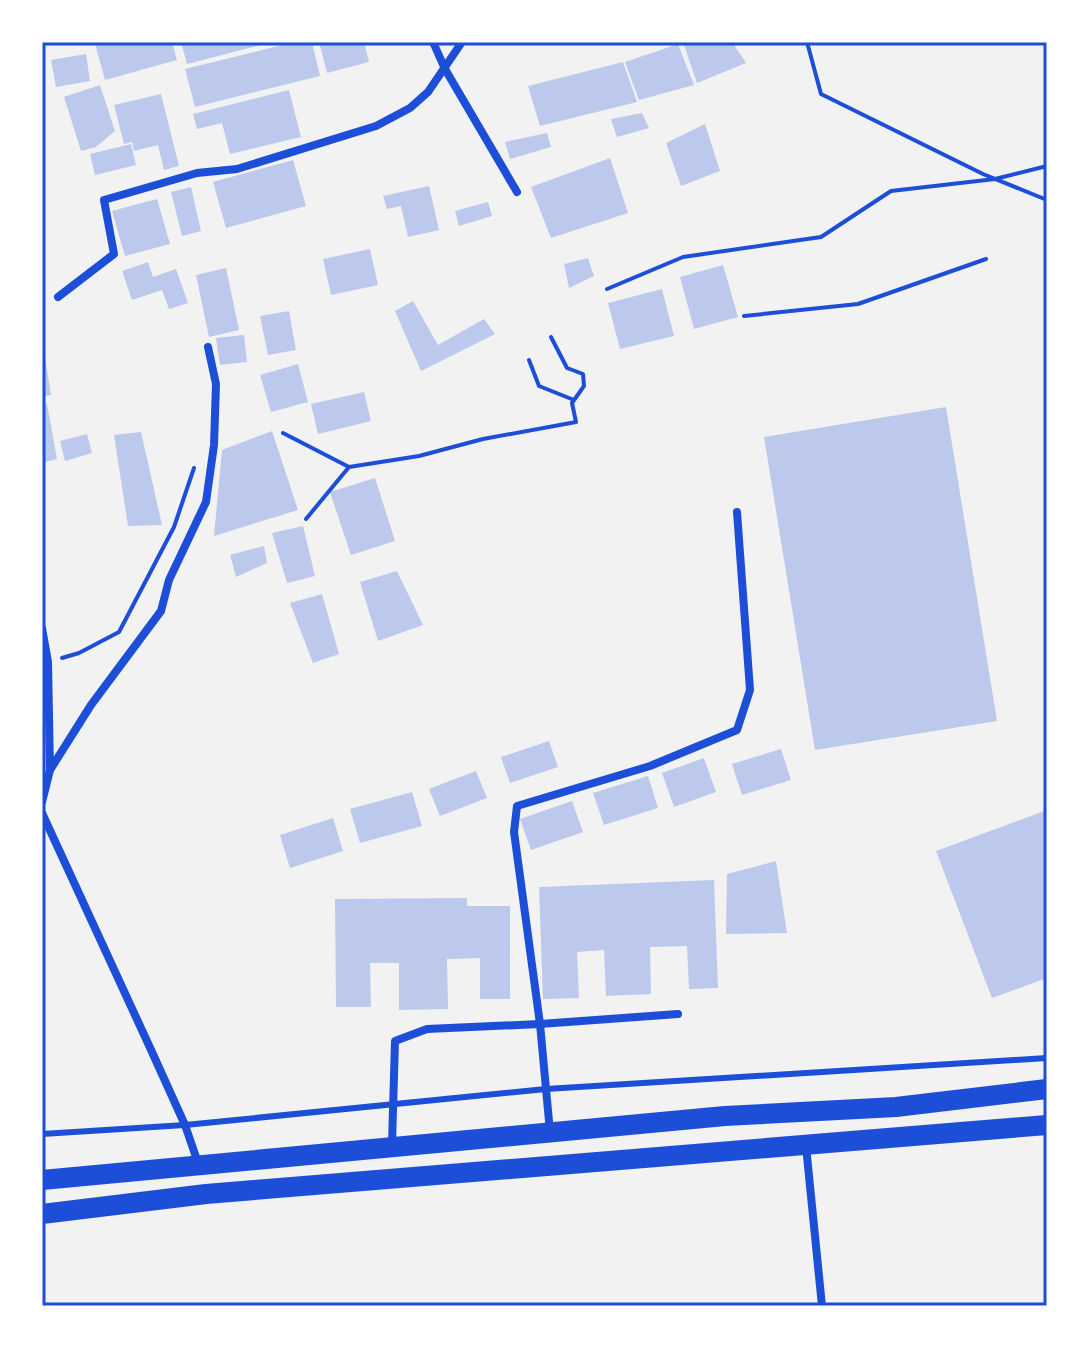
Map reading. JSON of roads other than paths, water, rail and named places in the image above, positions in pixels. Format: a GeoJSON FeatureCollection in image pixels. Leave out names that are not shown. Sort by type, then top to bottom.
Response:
{"type":"FeatureCollection","features":[{"type":"Feature","properties":{"kind":"main road"},"geometry":{"type":"LineString","coordinates":[[42,1180],[725,1116],[896,1107],[1047,1089]]}},
{"type":"Feature","properties":{"kind":"main road"},"geometry":{"type":"LineString","coordinates":[[42,1214],[206,1194],[1047,1125]]}},
{"type":"Feature","properties":{"kind":"main road"},"geometry":{"type":"LineString","coordinates":[[459,1142],[461,1173]]}},
{"type":"Feature","properties":{"kind":"street"},"geometry":{"type":"LineString","coordinates":[[433,42],[445,69],[517,192]]}},
{"type":"Feature","properties":{"kind":"street"},"geometry":{"type":"LineString","coordinates":[[58,297],[114,254],[104,200],[197,173],[237,169],[376,126],[410,108],[428,92],[462,42]]}},
{"type":"Feature","properties":{"kind":"street"},"geometry":{"type":"LineString","coordinates":[[50,770],[91,705],[161,611],[169,580],[206,502],[214,445],[216,384],[208,347]]}},
{"type":"Feature","properties":{"kind":"street"},"geometry":{"type":"LineString","coordinates":[[550,1132],[540,1024],[514,832],[517,806],[650,766],[737,730],[750,690],[737,512]]}},
{"type":"Feature","properties":{"kind":"street"},"geometry":{"type":"LineString","coordinates":[[42,628],[48,662],[50,770],[42,802]]}},
{"type":"Feature","properties":{"kind":"street"},"geometry":{"type":"LineString","coordinates":[[42,813],[185,1125],[198,1164]]}},
{"type":"Feature","properties":{"kind":"street"},"geometry":{"type":"LineString","coordinates":[[392,1145],[395,1041],[427,1029],[678,1014]]}},
{"type":"Feature","properties":{"kind":"street"},"geometry":{"type":"LineString","coordinates":[[806,1146],[822,1306]]}},
{"type":"Feature","properties":{"kind":"lane"},"geometry":{"type":"LineString","coordinates":[[42,1134],[185,1125],[546,1089],[1047,1058]]}}]}
